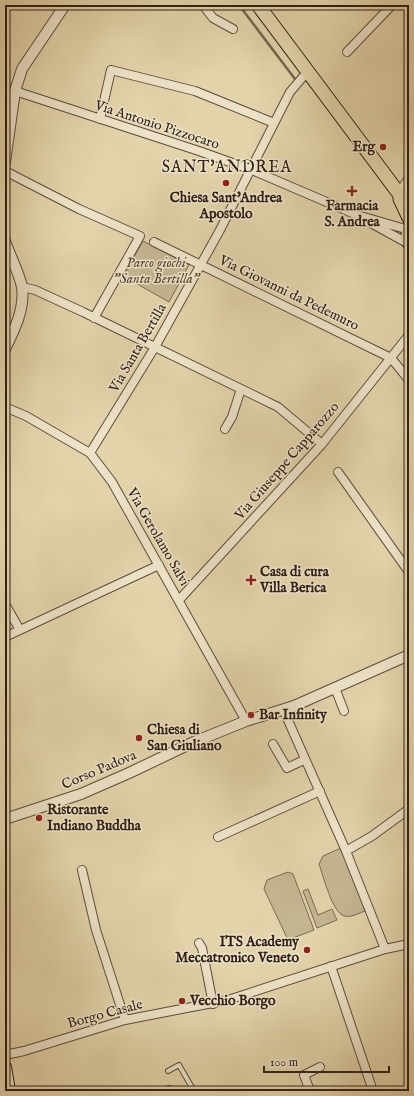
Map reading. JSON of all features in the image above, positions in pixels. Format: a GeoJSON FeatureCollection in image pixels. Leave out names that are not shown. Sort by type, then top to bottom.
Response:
{"type":"FeatureCollection","features":[{"type":"Feature","properties":{"kind":"main road"},"geometry":{"type":"LineString","coordinates":[[258,5],[404,196],[409,207]]}},
{"type":"Feature","properties":{"kind":"main road"},"geometry":{"type":"LineString","coordinates":[[404,196],[409,218]]}},
{"type":"Feature","properties":{"kind":"main road"},"geometry":{"type":"LineString","coordinates":[[409,230],[407,238],[409,244]]}},
{"type":"Feature","properties":{"kind":"main road"},"geometry":{"type":"LineString","coordinates":[[5,1067],[9,1091]]}},
{"type":"Feature","properties":{"kind":"street"},"geometry":{"type":"LineString","coordinates":[[5,162],[15,91],[22,69],[65,5]]}},
{"type":"Feature","properties":{"kind":"street"},"geometry":{"type":"LineString","coordinates":[[203,5],[213,18],[233,29]]}},
{"type":"Feature","properties":{"kind":"street"},"geometry":{"type":"LineString","coordinates":[[347,52],[392,5]]}},
{"type":"Feature","properties":{"kind":"street"},"geometry":{"type":"LineString","coordinates":[[100,119],[111,70],[195,92],[274,123]]}},
{"type":"Feature","properties":{"kind":"street","name":"Via Santa Bertilla"},"geometry":{"type":"LineString","coordinates":[[90,453],[155,347],[201,264],[252,170],[290,92],[308,71]]}},
{"type":"Feature","properties":{"kind":"street","name":"Via Antonio Pizzocaro"},"geometry":{"type":"LineString","coordinates":[[15,91],[252,170],[357,215],[409,244]]}},
{"type":"Feature","properties":{"kind":"street"},"geometry":{"type":"LineString","coordinates":[[5,171],[79,209],[140,236],[94,318]]}},
{"type":"Feature","properties":{"kind":"street"},"geometry":{"type":"LineString","coordinates":[[404,196],[409,178]]}},
{"type":"Feature","properties":{"kind":"street","name":"Via Antonio Pizzocaro"},"geometry":{"type":"LineString","coordinates":[[357,215],[409,230]]}},
{"type":"Feature","properties":{"kind":"street"},"geometry":{"type":"LineString","coordinates":[[5,241],[22,287],[21,309],[5,349]]}},
{"type":"Feature","properties":{"kind":"street","name":"Via Giovanni da Pedemuro"},"geometry":{"type":"LineString","coordinates":[[154,242],[391,358]]}},
{"type":"Feature","properties":{"kind":"street"},"geometry":{"type":"LineString","coordinates":[[22,287],[35,290],[278,407],[322,444]]}},
{"type":"Feature","properties":{"kind":"street","name":"Via Giuseppe Capparozzo"},"geometry":{"type":"LineString","coordinates":[[179,600],[322,444],[409,337]]}},
{"type":"Feature","properties":{"kind":"street"},"geometry":{"type":"LineString","coordinates":[[391,358],[409,380]]}},
{"type":"Feature","properties":{"kind":"street"},"geometry":{"type":"LineString","coordinates":[[225,429],[232,417],[241,389]]}},
{"type":"Feature","properties":{"kind":"street","name":"Via Gerolamo Salvi"},"geometry":{"type":"LineString","coordinates":[[5,407],[26,416],[90,453],[112,482],[246,721]]}},
{"type":"Feature","properties":{"kind":"street"},"geometry":{"type":"LineString","coordinates":[[338,472],[409,572]]}},
{"type":"Feature","properties":{"kind":"street"},"geometry":{"type":"LineString","coordinates":[[5,637],[159,565]]}},
{"type":"Feature","properties":{"kind":"street"},"geometry":{"type":"LineString","coordinates":[[5,604],[20,630]]}},
{"type":"Feature","properties":{"kind":"street","name":"Corso Padova"},"geometry":{"type":"LineString","coordinates":[[5,819],[81,794],[129,774],[194,742],[246,721],[283,710],[409,655]]}},
{"type":"Feature","properties":{"kind":"street"},"geometry":{"type":"LineString","coordinates":[[335,688],[344,711]]}},
{"type":"Feature","properties":{"kind":"street"},"geometry":{"type":"LineString","coordinates":[[283,710],[304,760],[320,791],[346,851],[385,949]]}},
{"type":"Feature","properties":{"kind":"street"},"geometry":{"type":"LineString","coordinates":[[273,744],[287,768],[304,760]]}},
{"type":"Feature","properties":{"kind":"street"},"geometry":{"type":"LineString","coordinates":[[218,837],[320,791]]}},
{"type":"Feature","properties":{"kind":"street"},"geometry":{"type":"LineString","coordinates":[[346,851],[372,836],[409,809]]}},
{"type":"Feature","properties":{"kind":"street"},"geometry":{"type":"LineString","coordinates":[[82,870],[96,930],[125,1020]]}},
{"type":"Feature","properties":{"kind":"street"},"geometry":{"type":"LineString","coordinates":[[199,943],[213,1004]]}},
{"type":"Feature","properties":{"kind":"street","name":"Borgo Casale"},"geometry":{"type":"LineString","coordinates":[[5,1055],[24,1051],[125,1020],[228,1000],[385,949],[409,944]]}},
{"type":"Feature","properties":{"kind":"street"},"geometry":{"type":"LineString","coordinates":[[331,966],[373,1091]]}},
{"type":"Feature","properties":{"kind":"street"},"geometry":{"type":"LineString","coordinates":[[310,1091],[304,1075],[320,1067]]}},
{"type":"Feature","properties":{"kind":"lane"},"geometry":{"type":"LineString","coordinates":[[168,1071],[179,1065],[194,1091]]}},
{"type":"Feature","properties":{"kind":"green space","name":"Parco giochi \"Santa Bertilla\""},"geometry":{"type":"Polygon","coordinates":[[[143,241],[189,265],[169,302],[123,276],[143,241]]]}},
{"type":"Feature","properties":{"kind":"green space"},"geometry":{"type":"Polygon","coordinates":[[[343,847],[365,900],[362,902],[365,911],[349,916],[344,916],[336,908],[328,893],[319,864],[323,856],[343,847]]]}},
{"type":"Feature","properties":{"kind":"green space"},"geometry":{"type":"Polygon","coordinates":[[[288,872],[293,874],[314,930],[288,940],[264,889],[267,880],[288,872]]]}},
{"type":"Feature","properties":{"kind":"green space"},"geometry":{"type":"Polygon","coordinates":[[[308,889],[318,915],[332,909],[337,920],[317,928],[303,891],[308,889]]]}},
{"type":"Feature","properties":{"kind":"waterway"},"geometry":{"type":"LineString","coordinates":[[239,5],[295,79]]}},
{"type":"Feature","properties":{"kind":"place","name":"Erg"},"geometry":{"type":"Point","coordinates":[383,147]}},
{"type":"Feature","properties":{"kind":"place","name":"Chiesa Sant'Andrea Apostolo"},"geometry":{"type":"Point","coordinates":[226,183]}},
{"type":"Feature","properties":{"kind":"place","name":"Farmacia S. Andrea"},"geometry":{"type":"Point","coordinates":[352,191]}},
{"type":"Feature","properties":{"kind":"place","name":"Casa di cura Villa Berica"},"geometry":{"type":"Point","coordinates":[251,580]}},
{"type":"Feature","properties":{"kind":"place","name":"Bar Infinity"},"geometry":{"type":"Point","coordinates":[251,715]}},
{"type":"Feature","properties":{"kind":"place","name":"Chiesa di San Giuliano"},"geometry":{"type":"Point","coordinates":[139,738]}},
{"type":"Feature","properties":{"kind":"place","name":"Ristorante Indiano Buddha"},"geometry":{"type":"Point","coordinates":[39,818]}},
{"type":"Feature","properties":{"kind":"place","name":"ITS Academy Meccatronico Veneto"},"geometry":{"type":"Point","coordinates":[307,950]}},
{"type":"Feature","properties":{"kind":"place","name":"Vecchio Borgo"},"geometry":{"type":"Point","coordinates":[182,1001]}},
{"type":"Feature","properties":{"kind":"district","name":"SANT'ANDREA"},"geometry":{"type":"Point","coordinates":[227,168]}}]}
